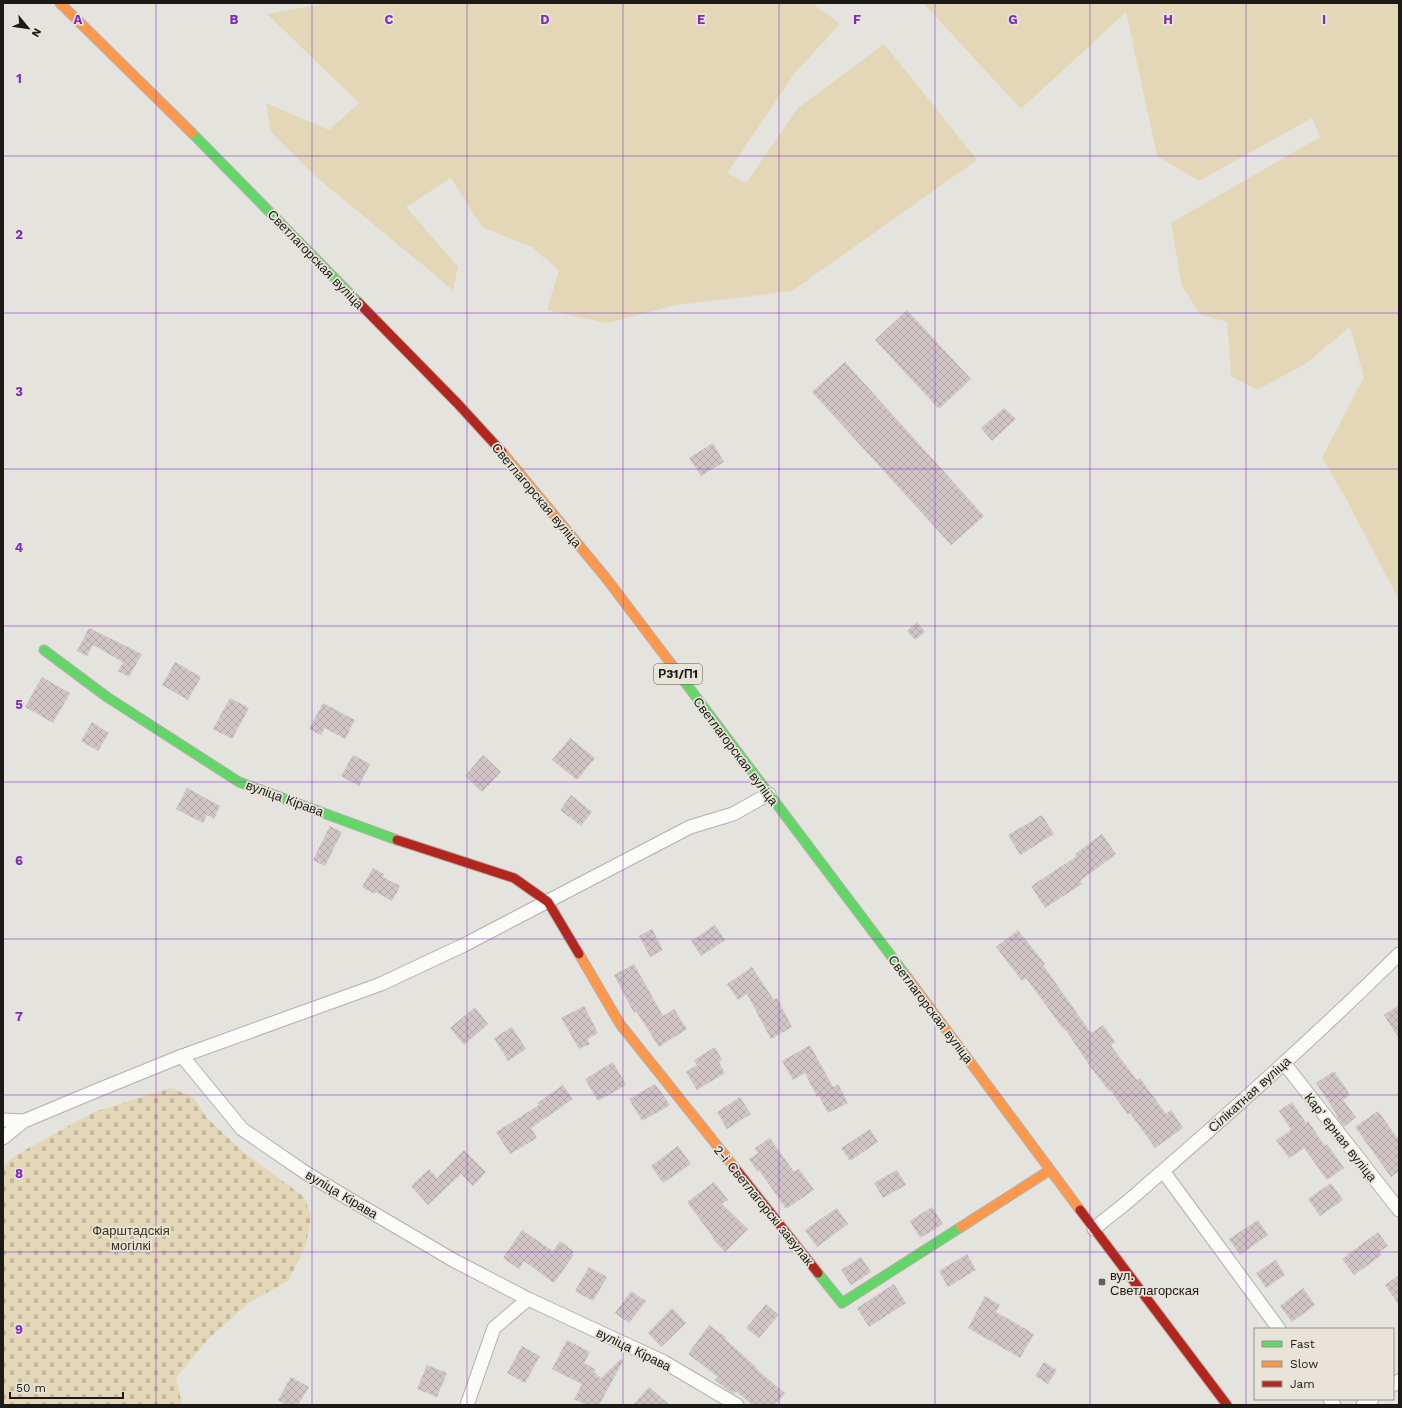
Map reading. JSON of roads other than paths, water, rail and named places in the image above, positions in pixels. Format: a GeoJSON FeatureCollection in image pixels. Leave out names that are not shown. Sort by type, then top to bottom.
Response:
{"type":"FeatureCollection","features":[{"type":"Feature","properties":{"kind":"main road","name":"Светлагорская вуліца"},"geometry":{"type":"LineString","coordinates":[[60,3],[216,157],[458,404],[515,467],[606,578],[977,1070],[1094,1229],[1227,1405]]}},
{"type":"Feature","properties":{"kind":"main road","name":"вуліца Кірава"},"geometry":{"type":"LineString","coordinates":[[44,650],[106,697],[240,782],[403,842],[514,878],[548,902]]}},
{"type":"Feature","properties":{"kind":"main road","name":"2-і Светлагорскі завулак"},"geometry":{"type":"LineString","coordinates":[[548,902],[620,1024],[842,1303],[1050,1170]]}},
{"type":"Feature","properties":{"kind":"street"},"geometry":{"type":"LineString","coordinates":[[3,1138],[24,1121],[182,1056],[381,984],[464,945],[690,827],[733,814],[769,794]]}},
{"type":"Feature","properties":{"kind":"street","name":"Сілікатная вуліца"},"geometry":{"type":"LineString","coordinates":[[1094,1229],[1284,1064],[1343,1010],[1399,954]]}},
{"type":"Feature","properties":{"kind":"street","name":"вуліца Кірава"},"geometry":{"type":"LineString","coordinates":[[182,1056],[242,1129],[306,1173],[453,1260],[528,1299],[664,1362],[736,1405]]}},
{"type":"Feature","properties":{"kind":"street","name":"Карʼерная вуліца"},"geometry":{"type":"LineString","coordinates":[[1284,1064],[1399,1210]]}},
{"type":"Feature","properties":{"kind":"street"},"geometry":{"type":"LineString","coordinates":[[3,1120],[24,1121]]}},
{"type":"Feature","properties":{"kind":"street"},"geometry":{"type":"LineString","coordinates":[[1163,1170],[1278,1328]]}},
{"type":"Feature","properties":{"kind":"street"},"geometry":{"type":"LineString","coordinates":[[467,1405],[494,1328],[528,1299]]}},
{"type":"Feature","properties":{"kind":"place","name":"вул. Светлагорская"},"geometry":{"type":"Point","coordinates":[1102,1282]}},
{"type":"Feature","properties":{"kind":"park label","name":"Фарштадскія могілкі"},"geometry":{"type":"Point","coordinates":[131,1238]}}]}
